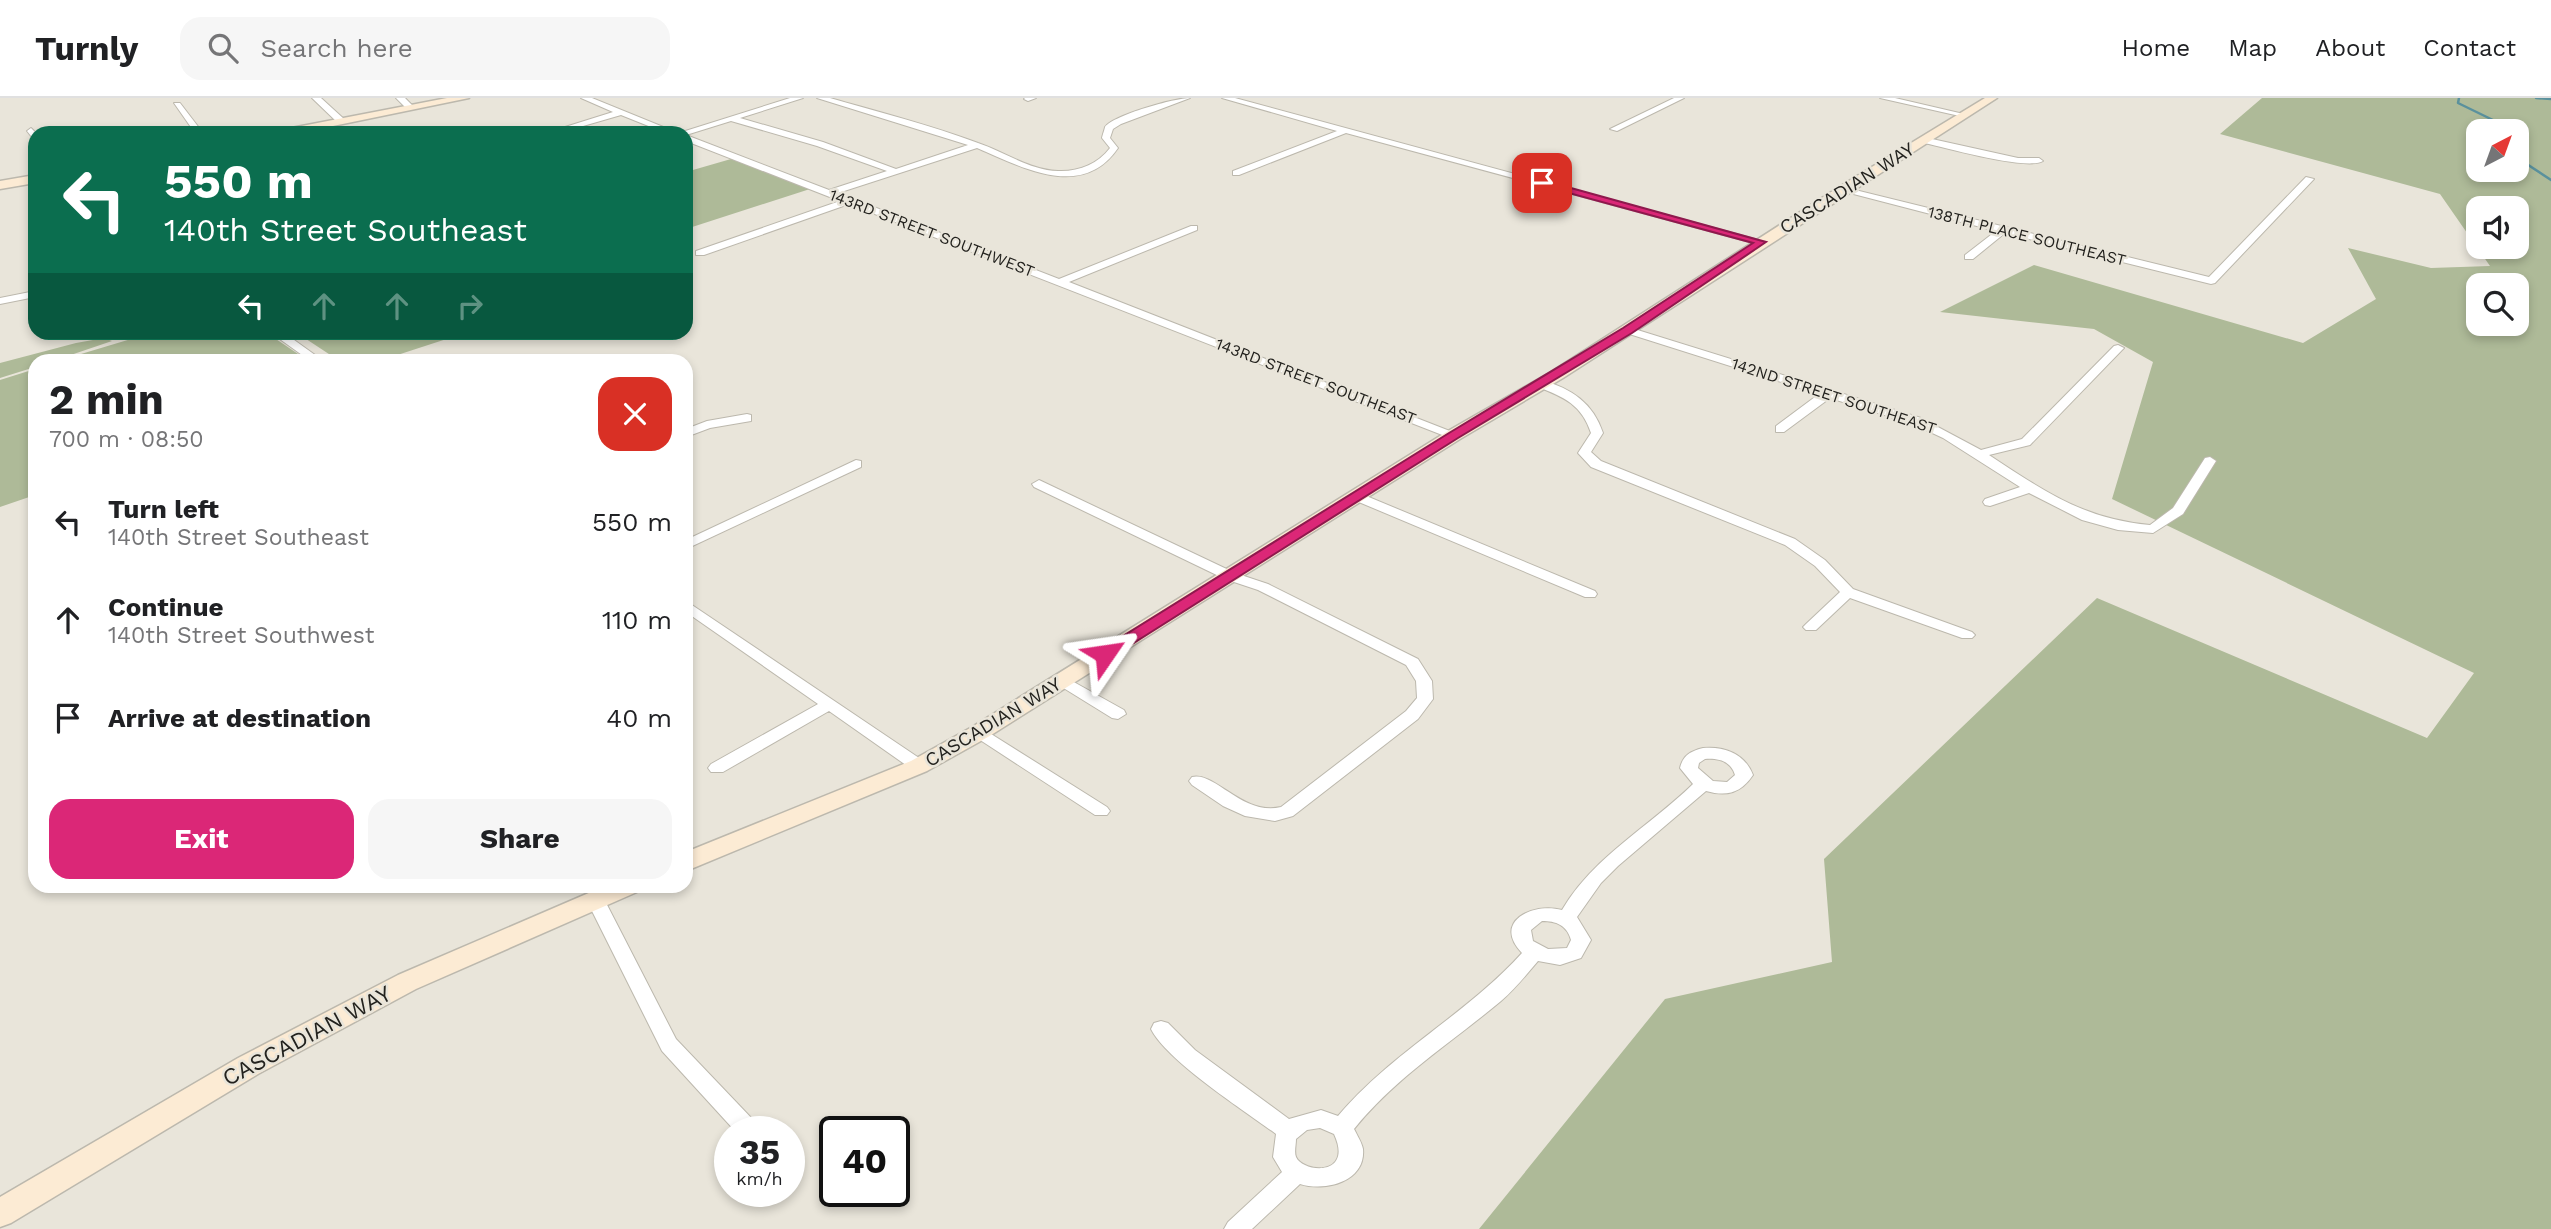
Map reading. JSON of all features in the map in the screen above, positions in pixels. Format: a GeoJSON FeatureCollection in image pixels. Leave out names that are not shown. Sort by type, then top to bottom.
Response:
{"type":"FeatureCollection","features":[{"type":"Feature","properties":{"kind":"street"},"geometry":{"type":"LineString","coordinates":[[316,98],[341,121]]}},
{"type":"Feature","properties":{"kind":"street"},"geometry":{"type":"LineString","coordinates":[[400,98],[411,108]]}},
{"type":"Feature","properties":{"kind":"street"},"geometry":{"type":"LineString","coordinates":[[316,126],[464,98]]}},
{"type":"Feature","properties":{"kind":"street"},"geometry":{"type":"LineString","coordinates":[[585,98],[657,126]]}},
{"type":"Feature","properties":{"kind":"street"},"geometry":{"type":"LineString","coordinates":[[693,130],[799,98]]}},
{"type":"Feature","properties":{"kind":"street"},"geometry":{"type":"LineString","coordinates":[[821,98],[977,145],[1055,174],[1077,172],[1109,157],[1114,148],[1106,138],[1109,128],[1118,122],[1186,98]]}},
{"type":"Feature","properties":{"kind":"street"},"geometry":{"type":"LineString","coordinates":[[1226,98],[1761,242]]}},
{"type":"Feature","properties":{"kind":"street"},"geometry":{"type":"LineString","coordinates":[[1614,130],[1679,98]]}},
{"type":"Feature","properties":{"kind":"street"},"geometry":{"type":"LineString","coordinates":[[1884,98],[1964,115]]}},
{"type":"Feature","properties":{"kind":"street","name":"CASCADIAN WAY"},"geometry":{"type":"LineString","coordinates":[[693,859],[919,766],[980,732],[1454,435],[1542,384],[1761,242],[1992,98]]}},
{"type":"Feature","properties":{"kind":"street"},"geometry":{"type":"LineString","coordinates":[[177,105],[194,126]]}},
{"type":"Feature","properties":{"kind":"street"},"geometry":{"type":"LineString","coordinates":[[574,126],[622,112]]}},
{"type":"Feature","properties":{"kind":"street"},"geometry":{"type":"LineString","coordinates":[[733,119],[820,144],[897,172]]}},
{"type":"Feature","properties":{"kind":"street"},"geometry":{"type":"LineString","coordinates":[[1236,173],[1346,130]]}},
{"type":"Feature","properties":{"kind":"street"},"geometry":{"type":"LineString","coordinates":[[1923,140],[2018,161],[2039,161]]}},
{"type":"Feature","properties":{"kind":"street","name":"143RD STREET SOUTHWEST"},"geometry":{"type":"LineString","coordinates":[[693,141],[1177,327]]}},
{"type":"Feature","properties":{"kind":"street"},"geometry":{"type":"LineString","coordinates":[[830,193],[977,145]]}},
{"type":"Feature","properties":{"kind":"street"},"geometry":{"type":"LineString","coordinates":[[693,150],[707,146]]}},
{"type":"Feature","properties":{"kind":"street"},"geometry":{"type":"LineString","coordinates":[[0,185],[28,179]]}},
{"type":"Feature","properties":{"kind":"street","name":"138TH PLACE SOUTHEAST"},"geometry":{"type":"LineString","coordinates":[[1843,190],[2211,281],[2309,179]]}},
{"type":"Feature","properties":{"kind":"street"},"geometry":{"type":"LineString","coordinates":[[700,253],[849,201]]}},
{"type":"Feature","properties":{"kind":"street"},"geometry":{"type":"LineString","coordinates":[[1060,282],[1194,228]]}},
{"type":"Feature","properties":{"kind":"street"},"geometry":{"type":"LineString","coordinates":[[1969,257],[2003,230]]}},
{"type":"Feature","properties":{"kind":"street"},"geometry":{"type":"LineString","coordinates":[[0,301],[28,295]]}},
{"type":"Feature","properties":{"kind":"street","name":"143RD STREET SOUTHEAST"},"geometry":{"type":"LineString","coordinates":[[1177,327],[1454,435]]}},
{"type":"Feature","properties":{"kind":"street","name":"142ND STREET SOUTHEAST"},"geometry":{"type":"LineString","coordinates":[[1628,330],[1944,431],[2028,489],[2087,518],[2115,526],[2153,529],[2178,511],[2210,461]]}},
{"type":"Feature","properties":{"kind":"street"},"geometry":{"type":"LineString","coordinates":[[287,340],[307,354]]}},
{"type":"Feature","properties":{"kind":"street"},"geometry":{"type":"LineString","coordinates":[[1980,454],[2026,443],[2118,348]]}},
{"type":"Feature","properties":{"kind":"street"},"geometry":{"type":"LineString","coordinates":[[1542,384],[1575,398],[1591,413],[1597,433],[1584,453],[1596,464],[1790,542],[1820,563],[1848,592],[1967,635]]}},
{"type":"Feature","properties":{"kind":"street"},"geometry":{"type":"LineString","coordinates":[[1780,429],[1828,393]]}},
{"type":"Feature","properties":{"kind":"street"},"geometry":{"type":"LineString","coordinates":[[693,430],[747,418]]}},
{"type":"Feature","properties":{"kind":"street"},"geometry":{"type":"LineString","coordinates":[[693,542],[856,464]]}},
{"type":"Feature","properties":{"kind":"street"},"geometry":{"type":"LineString","coordinates":[[1039,484],[1230,576],[1263,587],[1412,662],[1424,681],[1425,699],[1412,715],[1287,812],[1272,817],[1256,815],[1198,781]]}},
{"type":"Feature","properties":{"kind":"street"},"geometry":{"type":"LineString","coordinates":[[1990,502],[2028,489]]}},
{"type":"Feature","properties":{"kind":"street"},"geometry":{"type":"LineString","coordinates":[[1359,497],[1590,594]]}},
{"type":"Feature","properties":{"kind":"street"},"geometry":{"type":"LineString","coordinates":[[1811,627],[1848,592]]}},
{"type":"Feature","properties":{"kind":"street"},"geometry":{"type":"LineString","coordinates":[[693,610],[919,766]]}},
{"type":"Feature","properties":{"kind":"street"},"geometry":{"type":"LineString","coordinates":[[1063,681],[1118,714]]}},
{"type":"Feature","properties":{"kind":"street"},"geometry":{"type":"LineString","coordinates":[[718,768],[830,704]]}},
{"type":"Feature","properties":{"kind":"street"},"geometry":{"type":"LineString","coordinates":[[980,732],[1101,811]]}},
{"type":"Feature","properties":{"kind":"street"},"geometry":{"type":"LineString","coordinates":[[1566,918],[1587,883],[1634,842],[1686,803],[1703,784]]}},
{"type":"Feature","properties":{"kind":"street","name":"CASCADIAN WAY"},"geometry":{"type":"LineString","coordinates":[[0,1213],[248,1066],[407,982],[610,893]]}},
{"type":"Feature","properties":{"kind":"street"},"geometry":{"type":"LineString","coordinates":[[595,899],[669,1045],[735,1116]]}},
{"type":"Feature","properties":{"kind":"street"},"geometry":{"type":"LineString","coordinates":[[1539,914],[1566,918],[1580,932],[1579,947],[1565,957],[1555,959],[1534,953],[1522,941],[1521,927],[1525,921],[1539,914]]}},
{"type":"Feature","properties":{"kind":"street"},"geometry":{"type":"LineString","coordinates":[[1342,1127],[1361,1103],[1389,1076],[1491,998],[1534,953]]}},
{"type":"Feature","properties":{"kind":"street"},"geometry":{"type":"LineString","coordinates":[[1161,1029],[1188,1056],[1289,1131]]}},
{"type":"Feature","properties":{"kind":"street"},"geometry":{"type":"LineString","coordinates":[[1321,1119],[1342,1127],[1353,1145],[1352,1155],[1341,1172],[1319,1179],[1297,1172],[1284,1157],[1283,1148],[1289,1131],[1309,1120],[1321,1119]]}},
{"type":"Feature","properties":{"kind":"street"},"geometry":{"type":"LineString","coordinates":[[1236,1229],[1297,1172]]}},
{"type":"Feature","properties":{"kind":"green space"},"geometry":{"type":"Polygon","coordinates":[[[2262,98],[2551,98],[2551,1229],[1479,1229],[1665,999],[1832,962],[1824,859],[2097,598],[2427,738],[2474,673],[2112,499],[2153,362],[2094,329],[1940,312],[2034,265],[2303,343],[2376,299],[2348,248],[2431,268],[2490,266],[2485,259],[2529,259],[2529,196],[2466,196],[2466,231],[2440,194],[2220,134],[2262,98]]]}},
{"type":"Feature","properties":{"kind":"green space"},"geometry":{"type":"Polygon","coordinates":[[[731,159],[810,189],[693,227],[693,170],[731,159]]]}},
{"type":"Feature","properties":{"kind":"green space"},"geometry":{"type":"Polygon","coordinates":[[[128,340],[277,340],[298,354],[81,354],[128,340]]]}},
{"type":"Feature","properties":{"kind":"green space"},"geometry":{"type":"Polygon","coordinates":[[[308,340],[443,340],[400,354],[329,354],[308,340]]]}},
{"type":"Feature","properties":{"kind":"green space"},"geometry":{"type":"Polygon","coordinates":[[[112,341],[74,354],[34,354],[76,343],[112,341]]]}},
{"type":"Feature","properties":{"kind":"green space"},"geometry":{"type":"Polygon","coordinates":[[[28,356],[28,369],[0,378],[0,363],[28,356]]]}},
{"type":"Feature","properties":{"kind":"green space"},"geometry":{"type":"Polygon","coordinates":[[[28,371],[28,497],[0,507],[0,380],[28,371]]]}},
{"type":"Feature","properties":{"kind":"waterway"},"geometry":{"type":"LineString","coordinates":[[2459,98],[2458,103],[2491,119]]}},
{"type":"Feature","properties":{"kind":"waterway"},"geometry":{"type":"LineString","coordinates":[[2536,98],[2551,99]]}},
{"type":"Feature","properties":{"kind":"waterway"},"geometry":{"type":"LineString","coordinates":[[2529,166],[2551,180]]}},
{"type":"Feature","properties":{"kind":"route"},"geometry":{"type":"LineString","coordinates":[[1105,654],[1454,435],[1628,330],[1761,242],[1542,183]]}}]}
